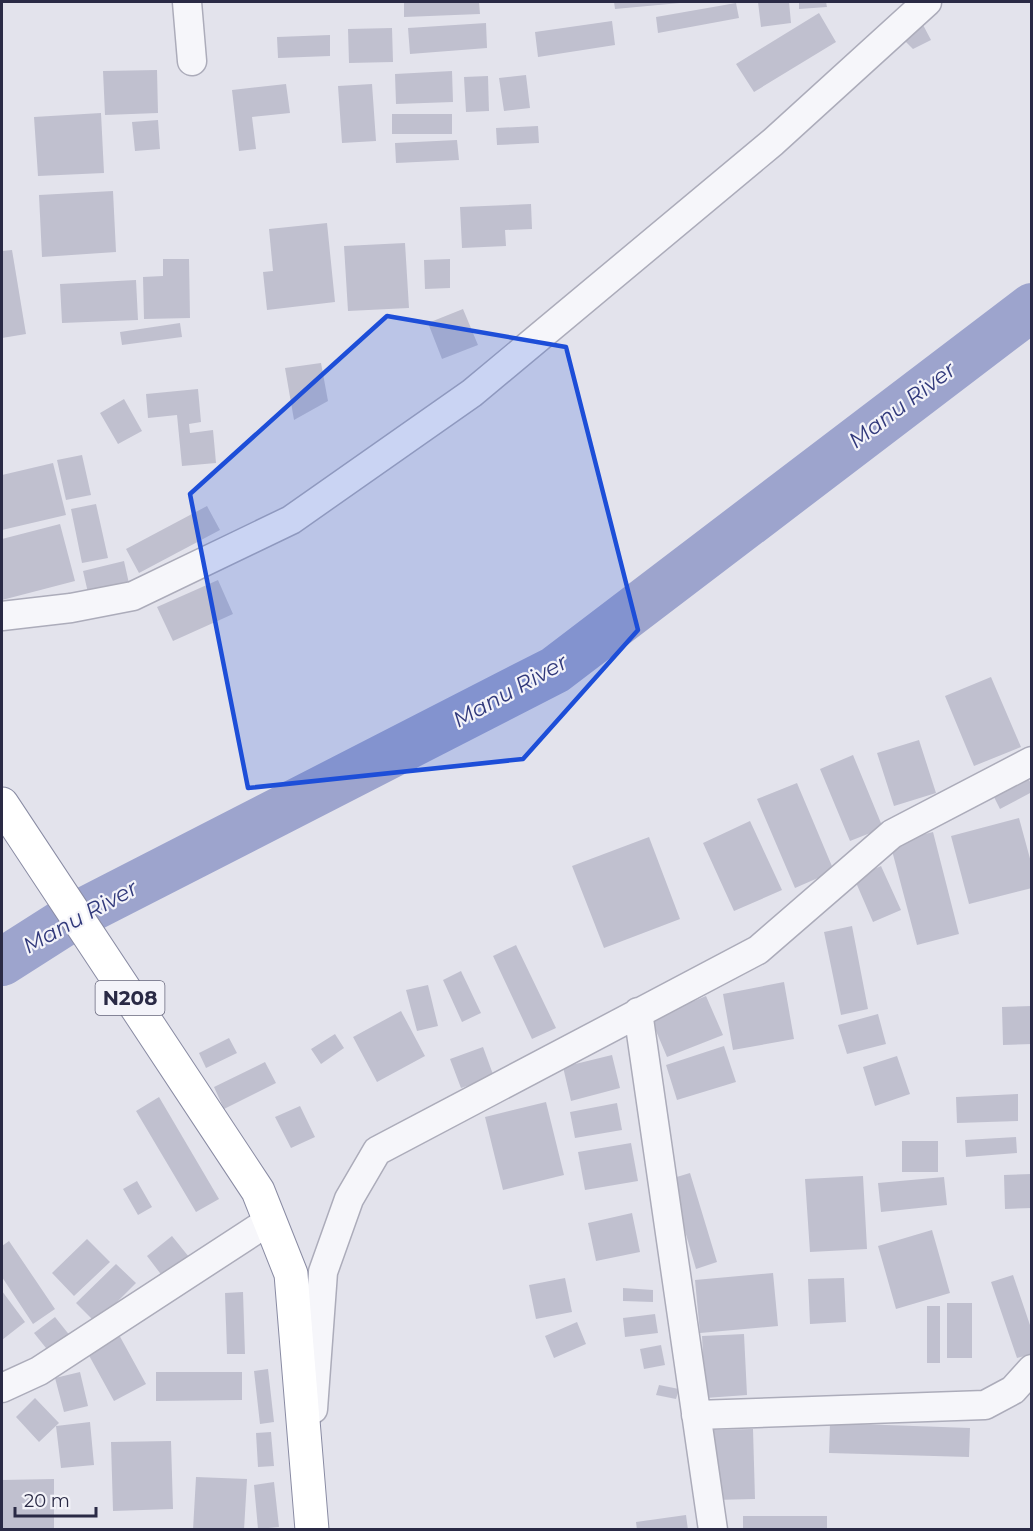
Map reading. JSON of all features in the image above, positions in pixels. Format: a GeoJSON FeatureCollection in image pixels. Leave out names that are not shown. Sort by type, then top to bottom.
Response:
{"type":"FeatureCollection","features":[{"type":"Feature","properties":{"kind":"highway","name":"N208"},"geometry":{"type":"LineString","coordinates":[[2,804],[263,1206],[291,1274],[312,1530]]}},
{"type":"Feature","properties":{"kind":"street"},"geometry":{"type":"LineString","coordinates":[[187,2],[192,61]]}},
{"type":"Feature","properties":{"kind":"street"},"geometry":{"type":"LineString","coordinates":[[2,616],[71,608],[134,596],[291,520],[472,393],[773,142],[927,2]]}},
{"type":"Feature","properties":{"kind":"street"},"geometry":{"type":"LineString","coordinates":[[307,1477],[323,1272],[349,1198],[377,1151],[758,950],[892,834],[1032,761]]}},
{"type":"Feature","properties":{"kind":"street"},"geometry":{"type":"LineString","coordinates":[[638,1012],[713,1530]]}},
{"type":"Feature","properties":{"kind":"street"},"geometry":{"type":"LineString","coordinates":[[2,1388],[39,1371],[263,1206]]}},
{"type":"Feature","properties":{"kind":"street"},"geometry":{"type":"LineString","coordinates":[[696,1415],[985,1405],[1013,1390],[1032,1369]]}},
{"type":"Feature","properties":{"kind":"highlighted area"},"geometry":{"type":"Polygon","coordinates":[[[387,316],[566,347],[638,630],[523,759],[248,788],[190,494],[387,316]]]}},
{"type":"Feature","properties":{"kind":"building"},"geometry":{"type":"Polygon","coordinates":[[[404,2],[479,2],[480,14],[404,17],[404,2]]]}},
{"type":"Feature","properties":{"kind":"building"},"geometry":{"type":"Polygon","coordinates":[[[614,2],[680,2],[680,3],[615,9],[614,2]]]}},
{"type":"Feature","properties":{"kind":"building"},"geometry":{"type":"Polygon","coordinates":[[[758,2],[789,2],[791,23],[761,27],[758,2]]]}},
{"type":"Feature","properties":{"kind":"building"},"geometry":{"type":"Polygon","coordinates":[[[799,2],[826,2],[827,7],[799,9],[799,2]]]}},
{"type":"Feature","properties":{"kind":"building"},"geometry":{"type":"Polygon","coordinates":[[[736,3],[739,18],[658,33],[656,17],[736,3]]]}},
{"type":"Feature","properties":{"kind":"building"},"geometry":{"type":"Polygon","coordinates":[[[819,13],[836,42],[754,92],[736,64],[819,13]]]}},
{"type":"Feature","properties":{"kind":"building"},"geometry":{"type":"Polygon","coordinates":[[[612,21],[615,45],[538,57],[535,32],[612,21]]]}},
{"type":"Feature","properties":{"kind":"building"},"geometry":{"type":"Polygon","coordinates":[[[486,23],[487,48],[410,54],[408,28],[486,23]]]}},
{"type":"Feature","properties":{"kind":"building"},"geometry":{"type":"Polygon","coordinates":[[[922,23],[931,40],[913,49],[904,40],[922,23]]]}},
{"type":"Feature","properties":{"kind":"building"},"geometry":{"type":"Polygon","coordinates":[[[392,28],[393,62],[349,63],[348,29],[392,28]]]}},
{"type":"Feature","properties":{"kind":"building"},"geometry":{"type":"Polygon","coordinates":[[[330,35],[330,56],[278,58],[277,37],[330,35]]]}},
{"type":"Feature","properties":{"kind":"building"},"geometry":{"type":"Polygon","coordinates":[[[157,70],[158,113],[105,115],[103,71],[157,70]]]}},
{"type":"Feature","properties":{"kind":"building"},"geometry":{"type":"Polygon","coordinates":[[[452,71],[453,102],[396,104],[395,74],[452,71]]]}},
{"type":"Feature","properties":{"kind":"building"},"geometry":{"type":"Polygon","coordinates":[[[526,75],[530,108],[504,111],[499,78],[526,75]]]}},
{"type":"Feature","properties":{"kind":"building"},"geometry":{"type":"Polygon","coordinates":[[[488,76],[489,111],[466,112],[464,77],[488,76]]]}},
{"type":"Feature","properties":{"kind":"building"},"geometry":{"type":"Polygon","coordinates":[[[286,84],[290,113],[252,117],[256,149],[239,151],[232,90],[286,84]]]}},
{"type":"Feature","properties":{"kind":"building"},"geometry":{"type":"Polygon","coordinates":[[[372,84],[376,141],[342,143],[338,86],[372,84]]]}},
{"type":"Feature","properties":{"kind":"building"},"geometry":{"type":"Polygon","coordinates":[[[101,113],[104,173],[38,176],[34,117],[101,113]]]}},
{"type":"Feature","properties":{"kind":"building"},"geometry":{"type":"Polygon","coordinates":[[[392,114],[452,114],[452,134],[392,134],[392,114]]]}},
{"type":"Feature","properties":{"kind":"building"},"geometry":{"type":"Polygon","coordinates":[[[158,120],[160,149],[135,151],[132,122],[158,120]]]}},
{"type":"Feature","properties":{"kind":"building"},"geometry":{"type":"Polygon","coordinates":[[[538,126],[539,143],[497,145],[496,128],[538,126]]]}},
{"type":"Feature","properties":{"kind":"building"},"geometry":{"type":"Polygon","coordinates":[[[457,140],[459,160],[396,163],[395,143],[457,140]]]}},
{"type":"Feature","properties":{"kind":"building"},"geometry":{"type":"Polygon","coordinates":[[[113,191],[116,252],[42,257],[39,195],[113,191]]]}},
{"type":"Feature","properties":{"kind":"building"},"geometry":{"type":"Polygon","coordinates":[[[531,204],[532,229],[505,230],[506,246],[462,248],[460,207],[531,204]]]}},
{"type":"Feature","properties":{"kind":"building"},"geometry":{"type":"Polygon","coordinates":[[[327,223],[335,302],[267,310],[263,272],[273,271],[269,229],[327,223]]]}},
{"type":"Feature","properties":{"kind":"building"},"geometry":{"type":"Polygon","coordinates":[[[405,243],[409,308],[348,311],[344,246],[405,243]]]}},
{"type":"Feature","properties":{"kind":"building"},"geometry":{"type":"Polygon","coordinates":[[[12,250],[26,334],[2,338],[2,251],[12,250]]]}},
{"type":"Feature","properties":{"kind":"building"},"geometry":{"type":"Polygon","coordinates":[[[163,259],[189,259],[190,318],[144,319],[143,277],[163,276],[163,259]]]}},
{"type":"Feature","properties":{"kind":"building"},"geometry":{"type":"Polygon","coordinates":[[[450,259],[450,288],[425,289],[424,260],[450,259]]]}},
{"type":"Feature","properties":{"kind":"building"},"geometry":{"type":"Polygon","coordinates":[[[136,280],[138,320],[62,323],[60,284],[136,280]]]}},
{"type":"Feature","properties":{"kind":"building"},"geometry":{"type":"Polygon","coordinates":[[[463,309],[478,345],[442,359],[428,323],[463,309]]]}},
{"type":"Feature","properties":{"kind":"building"},"geometry":{"type":"Polygon","coordinates":[[[180,323],[182,337],[122,345],[120,332],[180,323]]]}},
{"type":"Feature","properties":{"kind":"building"},"geometry":{"type":"Polygon","coordinates":[[[321,363],[328,401],[294,420],[285,368],[321,363]]]}},
{"type":"Feature","properties":{"kind":"building"},"geometry":{"type":"Polygon","coordinates":[[[198,389],[201,422],[189,424],[190,433],[213,430],[216,463],[182,466],[177,415],[148,418],[146,394],[198,389]]]}},
{"type":"Feature","properties":{"kind":"building"},"geometry":{"type":"Polygon","coordinates":[[[124,399],[142,431],[118,444],[100,413],[124,399]]]}},
{"type":"Feature","properties":{"kind":"building"},"geometry":{"type":"Polygon","coordinates":[[[82,455],[91,495],[66,500],[57,460],[82,455]]]}},
{"type":"Feature","properties":{"kind":"building"},"geometry":{"type":"Polygon","coordinates":[[[53,463],[66,515],[2,530],[2,475],[53,463]]]}},
{"type":"Feature","properties":{"kind":"building"},"geometry":{"type":"Polygon","coordinates":[[[96,504],[108,558],[82,563],[71,509],[96,504]]]}},
{"type":"Feature","properties":{"kind":"building"},"geometry":{"type":"Polygon","coordinates":[[[207,506],[220,530],[139,573],[126,549],[207,506]]]}},
{"type":"Feature","properties":{"kind":"building"},"geometry":{"type":"Polygon","coordinates":[[[60,524],[75,581],[2,600],[2,539],[60,524]]]}},
{"type":"Feature","properties":{"kind":"building"},"geometry":{"type":"Polygon","coordinates":[[[124,561],[130,588],[89,597],[83,571],[124,561]]]}},
{"type":"Feature","properties":{"kind":"building"},"geometry":{"type":"Polygon","coordinates":[[[218,580],[233,614],[173,641],[157,607],[218,580]]]}},
{"type":"Feature","properties":{"kind":"building"},"geometry":{"type":"Polygon","coordinates":[[[991,677],[1021,747],[974,766],[945,696],[991,677]]]}},
{"type":"Feature","properties":{"kind":"building"},"geometry":{"type":"Polygon","coordinates":[[[919,740],[936,793],[894,806],[877,753],[919,740]]]}},
{"type":"Feature","properties":{"kind":"building"},"geometry":{"type":"Polygon","coordinates":[[[853,755],[883,828],[850,841],[820,769],[853,755]]]}},
{"type":"Feature","properties":{"kind":"building"},"geometry":{"type":"Polygon","coordinates":[[[1026,775],[1032,785],[1032,792],[1000,809],[992,793],[1026,775]]]}},
{"type":"Feature","properties":{"kind":"building"},"geometry":{"type":"Polygon","coordinates":[[[797,783],[834,871],[795,888],[757,799],[797,783]]]}},
{"type":"Feature","properties":{"kind":"building"},"geometry":{"type":"Polygon","coordinates":[[[1019,818],[1032,866],[1032,888],[969,904],[951,836],[1019,818]]]}},
{"type":"Feature","properties":{"kind":"building"},"geometry":{"type":"Polygon","coordinates":[[[750,821],[782,890],[734,911],[703,843],[750,821]]]}},
{"type":"Feature","properties":{"kind":"building"},"geometry":{"type":"Polygon","coordinates":[[[933,832],[959,934],[917,945],[890,843],[933,832]]]}},
{"type":"Feature","properties":{"kind":"building"},"geometry":{"type":"Polygon","coordinates":[[[649,837],[680,919],[604,948],[572,866],[649,837]]]}},
{"type":"Feature","properties":{"kind":"building"},"geometry":{"type":"Polygon","coordinates":[[[881,866],[901,910],[873,922],[854,878],[881,866]]]}},
{"type":"Feature","properties":{"kind":"building"},"geometry":{"type":"Polygon","coordinates":[[[852,926],[868,1009],[841,1015],[824,932],[852,926]]]}},
{"type":"Feature","properties":{"kind":"building"},"geometry":{"type":"Polygon","coordinates":[[[516,945],[556,1028],[532,1039],[493,956],[516,945]]]}},
{"type":"Feature","properties":{"kind":"building"},"geometry":{"type":"Polygon","coordinates":[[[461,971],[481,1013],[462,1022],[443,980],[461,971]]]}},
{"type":"Feature","properties":{"kind":"building"},"geometry":{"type":"Polygon","coordinates":[[[784,982],[794,1039],[733,1050],[723,994],[784,982]]]}},
{"type":"Feature","properties":{"kind":"building"},"geometry":{"type":"Polygon","coordinates":[[[428,985],[438,1026],[417,1031],[406,990],[428,985]]]}},
{"type":"Feature","properties":{"kind":"building"},"geometry":{"type":"Polygon","coordinates":[[[706,996],[723,1035],[667,1057],[651,1019],[706,996]]]}},
{"type":"Feature","properties":{"kind":"building"},"geometry":{"type":"Polygon","coordinates":[[[1032,1006],[1032,1044],[1003,1045],[1002,1007],[1032,1006]]]}},
{"type":"Feature","properties":{"kind":"building"},"geometry":{"type":"Polygon","coordinates":[[[401,1011],[425,1056],[377,1082],[353,1037],[401,1011]]]}},
{"type":"Feature","properties":{"kind":"building"},"geometry":{"type":"Polygon","coordinates":[[[878,1014],[886,1044],[847,1054],[838,1025],[878,1014]]]}},
{"type":"Feature","properties":{"kind":"building"},"geometry":{"type":"Polygon","coordinates":[[[335,1034],[344,1048],[321,1064],[311,1049],[335,1034]]]}},
{"type":"Feature","properties":{"kind":"building"},"geometry":{"type":"Polygon","coordinates":[[[229,1038],[237,1053],[206,1068],[199,1053],[229,1038]]]}},
{"type":"Feature","properties":{"kind":"building"},"geometry":{"type":"Polygon","coordinates":[[[724,1046],[736,1082],[677,1100],[666,1065],[724,1046]]]}},
{"type":"Feature","properties":{"kind":"building"},"geometry":{"type":"Polygon","coordinates":[[[483,1047],[494,1077],[461,1088],[450,1059],[483,1047]]]}},
{"type":"Feature","properties":{"kind":"building"},"geometry":{"type":"Polygon","coordinates":[[[612,1055],[620,1088],[571,1101],[563,1067],[612,1055]]]}},
{"type":"Feature","properties":{"kind":"building"},"geometry":{"type":"Polygon","coordinates":[[[897,1056],[910,1094],[875,1106],[863,1067],[897,1056]]]}},
{"type":"Feature","properties":{"kind":"building"},"geometry":{"type":"Polygon","coordinates":[[[265,1062],[276,1083],[224,1109],[214,1087],[265,1062]]]}},
{"type":"Feature","properties":{"kind":"building"},"geometry":{"type":"Polygon","coordinates":[[[1018,1094],[1018,1121],[957,1123],[956,1097],[1018,1094]]]}},
{"type":"Feature","properties":{"kind":"building"},"geometry":{"type":"Polygon","coordinates":[[[159,1097],[219,1199],[196,1212],[136,1111],[159,1097]]]}},
{"type":"Feature","properties":{"kind":"building"},"geometry":{"type":"Polygon","coordinates":[[[546,1102],[564,1175],[503,1190],[485,1117],[546,1102]]]}},
{"type":"Feature","properties":{"kind":"building"},"geometry":{"type":"Polygon","coordinates":[[[617,1103],[622,1130],[575,1138],[570,1112],[617,1103]]]}},
{"type":"Feature","properties":{"kind":"building"},"geometry":{"type":"Polygon","coordinates":[[[300,1106],[315,1137],[291,1148],[275,1117],[300,1106]]]}},
{"type":"Feature","properties":{"kind":"building"},"geometry":{"type":"Polygon","coordinates":[[[1016,1137],[1017,1153],[966,1157],[965,1140],[1016,1137]]]}},
{"type":"Feature","properties":{"kind":"building"},"geometry":{"type":"Polygon","coordinates":[[[902,1141],[938,1141],[938,1172],[902,1172],[902,1141]]]}},
{"type":"Feature","properties":{"kind":"building"},"geometry":{"type":"Polygon","coordinates":[[[631,1143],[638,1181],[585,1190],[578,1152],[631,1143]]]}},
{"type":"Feature","properties":{"kind":"building"},"geometry":{"type":"Polygon","coordinates":[[[690,1173],[717,1262],[696,1269],[670,1179],[690,1173]]]}},
{"type":"Feature","properties":{"kind":"building"},"geometry":{"type":"Polygon","coordinates":[[[1032,1174],[1032,1208],[1005,1209],[1004,1175],[1032,1174]]]}},
{"type":"Feature","properties":{"kind":"building"},"geometry":{"type":"Polygon","coordinates":[[[863,1176],[867,1249],[810,1252],[805,1179],[863,1176]]]}},
{"type":"Feature","properties":{"kind":"building"},"geometry":{"type":"Polygon","coordinates":[[[944,1177],[947,1205],[881,1212],[878,1183],[944,1177]]]}},
{"type":"Feature","properties":{"kind":"building"},"geometry":{"type":"Polygon","coordinates":[[[137,1181],[152,1207],[138,1215],[123,1189],[137,1181]]]}},
{"type":"Feature","properties":{"kind":"building"},"geometry":{"type":"Polygon","coordinates":[[[632,1213],[640,1252],[596,1261],[588,1223],[632,1213]]]}},
{"type":"Feature","properties":{"kind":"building"},"geometry":{"type":"Polygon","coordinates":[[[932,1230],[950,1293],[896,1309],[878,1246],[932,1230]]]}},
{"type":"Feature","properties":{"kind":"building"},"geometry":{"type":"Polygon","coordinates":[[[172,1236],[189,1257],[163,1277],[147,1256],[172,1236]]]}},
{"type":"Feature","properties":{"kind":"building"},"geometry":{"type":"Polygon","coordinates":[[[87,1239],[110,1262],[74,1296],[52,1273],[87,1239]]]}},
{"type":"Feature","properties":{"kind":"building"},"geometry":{"type":"Polygon","coordinates":[[[9,1241],[55,1309],[33,1324],[2,1277],[2,1246],[9,1241]]]}},
{"type":"Feature","properties":{"kind":"building"},"geometry":{"type":"Polygon","coordinates":[[[116,1264],[136,1283],[96,1323],[76,1303],[116,1264]]]}},
{"type":"Feature","properties":{"kind":"building"},"geometry":{"type":"Polygon","coordinates":[[[773,1273],[778,1326],[700,1333],[695,1280],[773,1273]]]}},
{"type":"Feature","properties":{"kind":"building"},"geometry":{"type":"Polygon","coordinates":[[[1013,1275],[1032,1331],[1032,1354],[1017,1358],[991,1282],[1013,1275]]]}},
{"type":"Feature","properties":{"kind":"building"},"geometry":{"type":"Polygon","coordinates":[[[565,1278],[572,1312],[536,1319],[529,1285],[565,1278]]]}},
{"type":"Feature","properties":{"kind":"building"},"geometry":{"type":"Polygon","coordinates":[[[844,1278],[846,1322],[810,1324],[808,1279],[844,1278]]]}},
{"type":"Feature","properties":{"kind":"building"},"geometry":{"type":"Polygon","coordinates":[[[623,1288],[653,1290],[653,1302],[623,1301],[623,1288]]]}},
{"type":"Feature","properties":{"kind":"building"},"geometry":{"type":"Polygon","coordinates":[[[2,1291],[25,1322],[2,1340],[2,1291]]]}},
{"type":"Feature","properties":{"kind":"building"},"geometry":{"type":"Polygon","coordinates":[[[243,1292],[245,1354],[227,1354],[225,1293],[243,1292]]]}},
{"type":"Feature","properties":{"kind":"building"},"geometry":{"type":"Polygon","coordinates":[[[947,1303],[972,1303],[972,1358],[947,1358],[947,1303]]]}},
{"type":"Feature","properties":{"kind":"building"},"geometry":{"type":"Polygon","coordinates":[[[927,1306],[940,1306],[940,1363],[927,1363],[927,1306]]]}},
{"type":"Feature","properties":{"kind":"building"},"geometry":{"type":"Polygon","coordinates":[[[655,1314],[658,1333],[625,1337],[623,1318],[655,1314]]]}},
{"type":"Feature","properties":{"kind":"building"},"geometry":{"type":"Polygon","coordinates":[[[55,1317],[71,1337],[50,1353],[34,1333],[55,1317]]]}},
{"type":"Feature","properties":{"kind":"building"},"geometry":{"type":"Polygon","coordinates":[[[577,1322],[586,1344],[554,1358],[545,1336],[577,1322]]]}},
{"type":"Feature","properties":{"kind":"building"},"geometry":{"type":"Polygon","coordinates":[[[118,1333],[146,1384],[114,1401],[86,1350],[118,1333]]]}},
{"type":"Feature","properties":{"kind":"building"},"geometry":{"type":"Polygon","coordinates":[[[744,1334],[747,1395],[705,1398],[702,1336],[744,1334]]]}},
{"type":"Feature","properties":{"kind":"building"},"geometry":{"type":"Polygon","coordinates":[[[661,1345],[665,1365],[644,1369],[640,1349],[661,1345]]]}},
{"type":"Feature","properties":{"kind":"building"},"geometry":{"type":"Polygon","coordinates":[[[268,1369],[274,1422],[260,1424],[254,1371],[268,1369]]]}},
{"type":"Feature","properties":{"kind":"building"},"geometry":{"type":"Polygon","coordinates":[[[80,1372],[88,1406],[64,1412],[55,1378],[80,1372]]]}},
{"type":"Feature","properties":{"kind":"building"},"geometry":{"type":"Polygon","coordinates":[[[156,1372],[242,1372],[242,1400],[156,1401],[156,1372]]]}},
{"type":"Feature","properties":{"kind":"building"},"geometry":{"type":"Polygon","coordinates":[[[659,1385],[679,1389],[676,1399],[656,1395],[659,1385]]]}},
{"type":"Feature","properties":{"kind":"building"},"geometry":{"type":"Polygon","coordinates":[[[35,1398],[59,1423],[39,1442],[16,1417],[35,1398]]]}},
{"type":"Feature","properties":{"kind":"building"},"geometry":{"type":"Polygon","coordinates":[[[90,1422],[94,1465],[61,1468],[56,1426],[90,1422]]]}},
{"type":"Feature","properties":{"kind":"building"},"geometry":{"type":"Polygon","coordinates":[[[830,1423],[970,1428],[969,1457],[829,1453],[830,1423]]]}},
{"type":"Feature","properties":{"kind":"building"},"geometry":{"type":"Polygon","coordinates":[[[753,1429],[755,1499],[713,1500],[711,1430],[753,1429]]]}},
{"type":"Feature","properties":{"kind":"building"},"geometry":{"type":"Polygon","coordinates":[[[271,1432],[274,1466],[258,1467],[256,1433],[271,1432]]]}},
{"type":"Feature","properties":{"kind":"building"},"geometry":{"type":"Polygon","coordinates":[[[171,1441],[173,1509],[113,1511],[111,1442],[171,1441]]]}},
{"type":"Feature","properties":{"kind":"building"},"geometry":{"type":"Polygon","coordinates":[[[196,1477],[247,1479],[244,1530],[193,1530],[196,1477]]]}},
{"type":"Feature","properties":{"kind":"building"},"geometry":{"type":"Polygon","coordinates":[[[54,1479],[54,1530],[2,1530],[2,1480],[54,1479]]]}},
{"type":"Feature","properties":{"kind":"building"},"geometry":{"type":"Polygon","coordinates":[[[274,1482],[279,1527],[258,1529],[254,1485],[274,1482]]]}},
{"type":"Feature","properties":{"kind":"building"},"geometry":{"type":"Polygon","coordinates":[[[686,1515],[688,1530],[637,1530],[636,1522],[686,1515]]]}},
{"type":"Feature","properties":{"kind":"building"},"geometry":{"type":"Polygon","coordinates":[[[743,1516],[827,1516],[827,1530],[743,1530],[743,1516]]]}},
{"type":"Feature","properties":{"kind":"waterway","name":"Manu River"},"geometry":{"type":"LineString","coordinates":[[2,962],[71,918],[555,670],[1032,307]]}}]}
